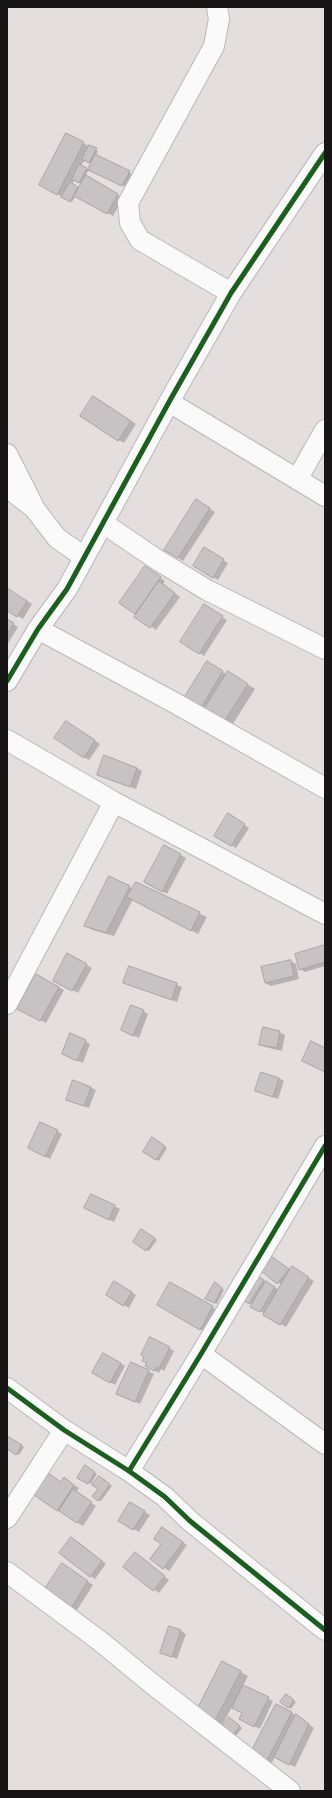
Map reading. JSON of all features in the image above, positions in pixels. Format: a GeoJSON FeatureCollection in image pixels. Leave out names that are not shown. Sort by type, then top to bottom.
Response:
{"type":"FeatureCollection","features":[{"type":"Feature","properties":{"kind":"street"},"geometry":{"type":"LineString","coordinates":[[217,7],[219,19],[214,46],[128,203],[130,223],[140,240],[231,293]]}},
{"type":"Feature","properties":{"kind":"street"},"geometry":{"type":"LineString","coordinates":[[7,681],[38,629],[68,589],[169,402],[231,293],[325,154]]}},
{"type":"Feature","properties":{"kind":"street"},"geometry":{"type":"LineString","coordinates":[[169,402],[298,478],[325,496]]}},
{"type":"Feature","properties":{"kind":"street"},"geometry":{"type":"LineString","coordinates":[[298,478],[325,430]]}},
{"type":"Feature","properties":{"kind":"street"},"geometry":{"type":"LineString","coordinates":[[7,454],[34,508],[57,538],[84,557]]}},
{"type":"Feature","properties":{"kind":"street"},"geometry":{"type":"LineString","coordinates":[[7,487],[34,508]]}},
{"type":"Feature","properties":{"kind":"street"},"geometry":{"type":"LineString","coordinates":[[103,522],[207,590],[325,649]]}},
{"type":"Feature","properties":{"kind":"street"},"geometry":{"type":"LineString","coordinates":[[38,629],[175,703],[325,788]]}},
{"type":"Feature","properties":{"kind":"street"},"geometry":{"type":"LineString","coordinates":[[7,740],[114,802],[325,914]]}},
{"type":"Feature","properties":{"kind":"street"},"geometry":{"type":"LineString","coordinates":[[7,1004],[114,802]]}},
{"type":"Feature","properties":{"kind":"street"},"geometry":{"type":"LineString","coordinates":[[129,1471],[201,1354],[325,1146]]}},
{"type":"Feature","properties":{"kind":"street"},"geometry":{"type":"LineString","coordinates":[[201,1354],[325,1444]]}},
{"type":"Feature","properties":{"kind":"street"},"geometry":{"type":"LineString","coordinates":[[7,1388],[64,1430],[129,1471],[165,1497],[190,1521],[325,1630]]}},
{"type":"Feature","properties":{"kind":"street"},"geometry":{"type":"LineString","coordinates":[[7,1518],[64,1430]]}},
{"type":"Feature","properties":{"kind":"street"},"geometry":{"type":"LineString","coordinates":[[7,1572],[100,1641],[151,1683],[290,1791]]}},
{"type":"Feature","properties":{"kind":"building"},"geometry":{"type":"Polygon","coordinates":[[[66,133],[84,142],[57,195],[39,185],[66,133]]]}},
{"type":"Feature","properties":{"kind":"building"},"geometry":{"type":"Polygon","coordinates":[[[89,145],[97,148],[89,163],[82,159],[89,145]]]}},
{"type":"Feature","properties":{"kind":"building"},"geometry":{"type":"Polygon","coordinates":[[[95,154],[130,171],[122,186],[88,170],[95,154]]]}},
{"type":"Feature","properties":{"kind":"building"},"geometry":{"type":"Polygon","coordinates":[[[79,164],[87,168],[79,183],[72,179],[79,164]]]}},
{"type":"Feature","properties":{"kind":"building"},"geometry":{"type":"Polygon","coordinates":[[[86,175],[118,194],[107,214],[74,196],[86,175]]]}},
{"type":"Feature","properties":{"kind":"building"},"geometry":{"type":"Polygon","coordinates":[[[70,182],[78,187],[70,202],[61,197],[70,182]]]}},
{"type":"Feature","properties":{"kind":"building"},"geometry":{"type":"Polygon","coordinates":[[[93,396],[131,421],[118,441],[80,416],[93,396]]]}},
{"type":"Feature","properties":{"kind":"building"},"geometry":{"type":"Polygon","coordinates":[[[196,499],[210,508],[178,558],[164,550],[196,499]]]}},
{"type":"Feature","properties":{"kind":"building"},"geometry":{"type":"Polygon","coordinates":[[[204,547],[224,559],[213,578],[193,566],[204,547]]]}},
{"type":"Feature","properties":{"kind":"building"},"geometry":{"type":"Polygon","coordinates":[[[145,566],[161,577],[135,614],[119,603],[145,566]]]}},
{"type":"Feature","properties":{"kind":"building"},"geometry":{"type":"Polygon","coordinates":[[[159,581],[175,593],[150,628],[134,617],[159,581]]]}},
{"type":"Feature","properties":{"kind":"building"},"geometry":{"type":"Polygon","coordinates":[[[7,588],[27,601],[17,617],[7,611],[7,588]]]}},
{"type":"Feature","properties":{"kind":"building"},"geometry":{"type":"Polygon","coordinates":[[[204,604],[223,616],[199,654],[180,642],[204,604]]]}},
{"type":"Feature","properties":{"kind":"building"},"geometry":{"type":"Polygon","coordinates":[[[7,619],[14,623],[7,634],[7,619]]]}},
{"type":"Feature","properties":{"kind":"building"},"geometry":{"type":"Polygon","coordinates":[[[207,661],[223,671],[198,713],[181,703],[207,661]]]}},
{"type":"Feature","properties":{"kind":"building"},"geometry":{"type":"Polygon","coordinates":[[[228,671],[248,684],[221,727],[201,714],[228,671]]]}},
{"type":"Feature","properties":{"kind":"building"},"geometry":{"type":"Polygon","coordinates":[[[66,721],[95,740],[84,758],[54,738],[66,721]]]}},
{"type":"Feature","properties":{"kind":"building"},"geometry":{"type":"Polygon","coordinates":[[[104,755],[137,768],[130,787],[97,775],[104,755]]]}},
{"type":"Feature","properties":{"kind":"building"},"geometry":{"type":"Polygon","coordinates":[[[228,813],[245,824],[231,846],[214,836],[228,813]]]}},
{"type":"Feature","properties":{"kind":"building"},"geometry":{"type":"Polygon","coordinates":[[[164,845],[181,854],[162,892],[144,882],[164,845]]]}},
{"type":"Feature","properties":{"kind":"building"},"geometry":{"type":"Polygon","coordinates":[[[109,876],[130,886],[106,933],[84,926],[109,876]]]}},
{"type":"Feature","properties":{"kind":"building"},"geometry":{"type":"Polygon","coordinates":[[[136,882],[200,912],[191,931],[127,897],[136,882]]]}},
{"type":"Feature","properties":{"kind":"building"},"geometry":{"type":"Polygon","coordinates":[[[325,945],[325,962],[299,970],[295,954],[325,945]]]}},
{"type":"Feature","properties":{"kind":"building"},"geometry":{"type":"Polygon","coordinates":[[[67,953],[87,964],[72,991],[53,981],[67,953]]]}},
{"type":"Feature","properties":{"kind":"building"},"geometry":{"type":"Polygon","coordinates":[[[291,960],[294,976],[265,983],[261,967],[291,960]]]}},
{"type":"Feature","properties":{"kind":"building"},"geometry":{"type":"Polygon","coordinates":[[[129,966],[177,983],[172,1000],[123,983],[129,966]]]}},
{"type":"Feature","properties":{"kind":"building"},"geometry":{"type":"Polygon","coordinates":[[[36,974],[59,987],[40,1021],[17,1009],[36,974]]]}},
{"type":"Feature","properties":{"kind":"building"},"geometry":{"type":"Polygon","coordinates":[[[131,1005],[144,1010],[133,1036],[121,1030],[131,1005]]]}},
{"type":"Feature","properties":{"kind":"building"},"geometry":{"type":"Polygon","coordinates":[[[263,1027],[280,1031],[277,1048],[259,1045],[263,1027]]]}},
{"type":"Feature","properties":{"kind":"building"},"geometry":{"type":"Polygon","coordinates":[[[70,1033],[86,1040],[77,1061],[62,1054],[70,1033]]]}},
{"type":"Feature","properties":{"kind":"building"},"geometry":{"type":"Polygon","coordinates":[[[311,1041],[325,1048],[325,1072],[302,1061],[311,1041]]]}},
{"type":"Feature","properties":{"kind":"building"},"geometry":{"type":"Polygon","coordinates":[[[261,1072],[279,1078],[273,1097],[255,1091],[261,1072]]]}},
{"type":"Feature","properties":{"kind":"building"},"geometry":{"type":"Polygon","coordinates":[[[73,1080],[91,1087],[84,1106],[66,1100],[73,1080]]]}},
{"type":"Feature","properties":{"kind":"building"},"geometry":{"type":"Polygon","coordinates":[[[40,1122],[58,1130],[45,1157],[28,1148],[40,1122]]]}},
{"type":"Feature","properties":{"kind":"building"},"geometry":{"type":"Polygon","coordinates":[[[152,1137],[165,1146],[156,1160],[143,1152],[152,1137]]]}},
{"type":"Feature","properties":{"kind":"building"},"geometry":{"type":"Polygon","coordinates":[[[91,1194],[115,1205],[109,1220],[84,1208],[91,1194]]]}},
{"type":"Feature","properties":{"kind":"building"},"geometry":{"type":"Polygon","coordinates":[[[141,1229],[155,1238],[146,1251],[133,1242],[141,1229]]]}},
{"type":"Feature","properties":{"kind":"building"},"geometry":{"type":"Polygon","coordinates":[[[271,1256],[289,1269],[277,1284],[260,1270],[271,1256]]]}},
{"type":"Feature","properties":{"kind":"building"},"geometry":{"type":"Polygon","coordinates":[[[292,1266],[309,1277],[280,1325],[263,1315],[292,1266]]]}},
{"type":"Feature","properties":{"kind":"building"},"geometry":{"type":"Polygon","coordinates":[[[253,1273],[264,1280],[249,1304],[239,1297],[253,1273]]]}},
{"type":"Feature","properties":{"kind":"building"},"geometry":{"type":"Polygon","coordinates":[[[114,1281],[132,1292],[123,1306],[106,1295],[114,1281]]]}},
{"type":"Feature","properties":{"kind":"building"},"geometry":{"type":"Polygon","coordinates":[[[266,1281],[275,1287],[260,1312],[250,1307],[266,1281]]]}},
{"type":"Feature","properties":{"kind":"building"},"geometry":{"type":"Polygon","coordinates":[[[170,1282],[213,1306],[200,1330],[157,1305],[170,1282]]]}},
{"type":"Feature","properties":{"kind":"building"},"geometry":{"type":"Polygon","coordinates":[[[215,1282],[222,1288],[215,1303],[205,1299],[215,1282]]]}},
{"type":"Feature","properties":{"kind":"building"},"geometry":{"type":"Polygon","coordinates":[[[150,1337],[170,1347],[159,1369],[156,1367],[154,1371],[145,1366],[147,1363],[142,1361],[144,1357],[141,1355],[150,1337]]]}},
{"type":"Feature","properties":{"kind":"building"},"geometry":{"type":"Polygon","coordinates":[[[103,1353],[121,1363],[110,1383],[92,1373],[103,1353]]]}},
{"type":"Feature","properties":{"kind":"building"},"geometry":{"type":"Polygon","coordinates":[[[131,1362],[149,1370],[135,1402],[116,1394],[131,1362]]]}},
{"type":"Feature","properties":{"kind":"building"},"geometry":{"type":"Polygon","coordinates":[[[7,1436],[22,1445],[16,1455],[7,1449],[7,1436]]]}},
{"type":"Feature","properties":{"kind":"building"},"geometry":{"type":"Polygon","coordinates":[[[85,1465],[95,1472],[88,1484],[77,1478],[85,1465]]]}},
{"type":"Feature","properties":{"kind":"building"},"geometry":{"type":"Polygon","coordinates":[[[48,1473],[61,1482],[64,1477],[74,1485],[57,1511],[34,1495],[48,1473]]]}},
{"type":"Feature","properties":{"kind":"building"},"geometry":{"type":"Polygon","coordinates":[[[99,1476],[110,1484],[98,1501],[92,1496],[98,1489],[92,1485],[99,1476]]]}},
{"type":"Feature","properties":{"kind":"building"},"geometry":{"type":"Polygon","coordinates":[[[73,1489],[92,1502],[77,1523],[59,1511],[73,1489]]]}},
{"type":"Feature","properties":{"kind":"building"},"geometry":{"type":"Polygon","coordinates":[[[130,1502],[145,1511],[133,1530],[118,1521],[130,1502]]]}},
{"type":"Feature","properties":{"kind":"building"},"geometry":{"type":"Polygon","coordinates":[[[162,1527],[183,1542],[163,1569],[150,1559],[161,1544],[154,1539],[162,1527]]]}},
{"type":"Feature","properties":{"kind":"building"},"geometry":{"type":"Polygon","coordinates":[[[71,1537],[102,1561],[90,1577],[59,1553],[71,1537]]]}},
{"type":"Feature","properties":{"kind":"building"},"geometry":{"type":"Polygon","coordinates":[[[135,1552],[165,1576],[153,1591],[123,1567],[135,1552]]]}},
{"type":"Feature","properties":{"kind":"building"},"geometry":{"type":"Polygon","coordinates":[[[62,1563],[88,1581],[71,1608],[44,1590],[62,1563]]]}},
{"type":"Feature","properties":{"kind":"building"},"geometry":{"type":"Polygon","coordinates":[[[169,1626],[181,1630],[172,1657],[160,1653],[169,1626]]]}},
{"type":"Feature","properties":{"kind":"building"},"geometry":{"type":"Polygon","coordinates":[[[222,1661],[241,1671],[214,1722],[196,1712],[222,1661]]]}},
{"type":"Feature","properties":{"kind":"building"},"geometry":{"type":"Polygon","coordinates":[[[243,1685],[269,1697],[254,1727],[239,1719],[242,1713],[232,1708],[243,1685]]]}},
{"type":"Feature","properties":{"kind":"building"},"geometry":{"type":"Polygon","coordinates":[[[286,1694],[294,1700],[288,1708],[280,1702],[286,1694]]]}},
{"type":"Feature","properties":{"kind":"building"},"geometry":{"type":"Polygon","coordinates":[[[276,1704],[292,1712],[265,1764],[249,1756],[276,1704]]]}},
{"type":"Feature","properties":{"kind":"building"},"geometry":{"type":"Polygon","coordinates":[[[296,1714],[309,1724],[289,1765],[274,1757],[296,1714]]]}},
{"type":"Feature","properties":{"kind":"building"},"geometry":{"type":"Polygon","coordinates":[[[229,1717],[240,1726],[233,1735],[222,1726],[229,1717]]]}},
{"type":"Feature","properties":{"kind":"cycle path"},"geometry":{"type":"LineString","coordinates":[[7,681],[38,629],[67,589],[169,402],[231,293],[325,153]]}},
{"type":"Feature","properties":{"kind":"cycle path"},"geometry":{"type":"LineString","coordinates":[[129,1471],[201,1354],[325,1146]]}},
{"type":"Feature","properties":{"kind":"cycle path"},"geometry":{"type":"LineString","coordinates":[[7,1388],[64,1430],[129,1471],[165,1497],[190,1521],[325,1630]]}}]}
